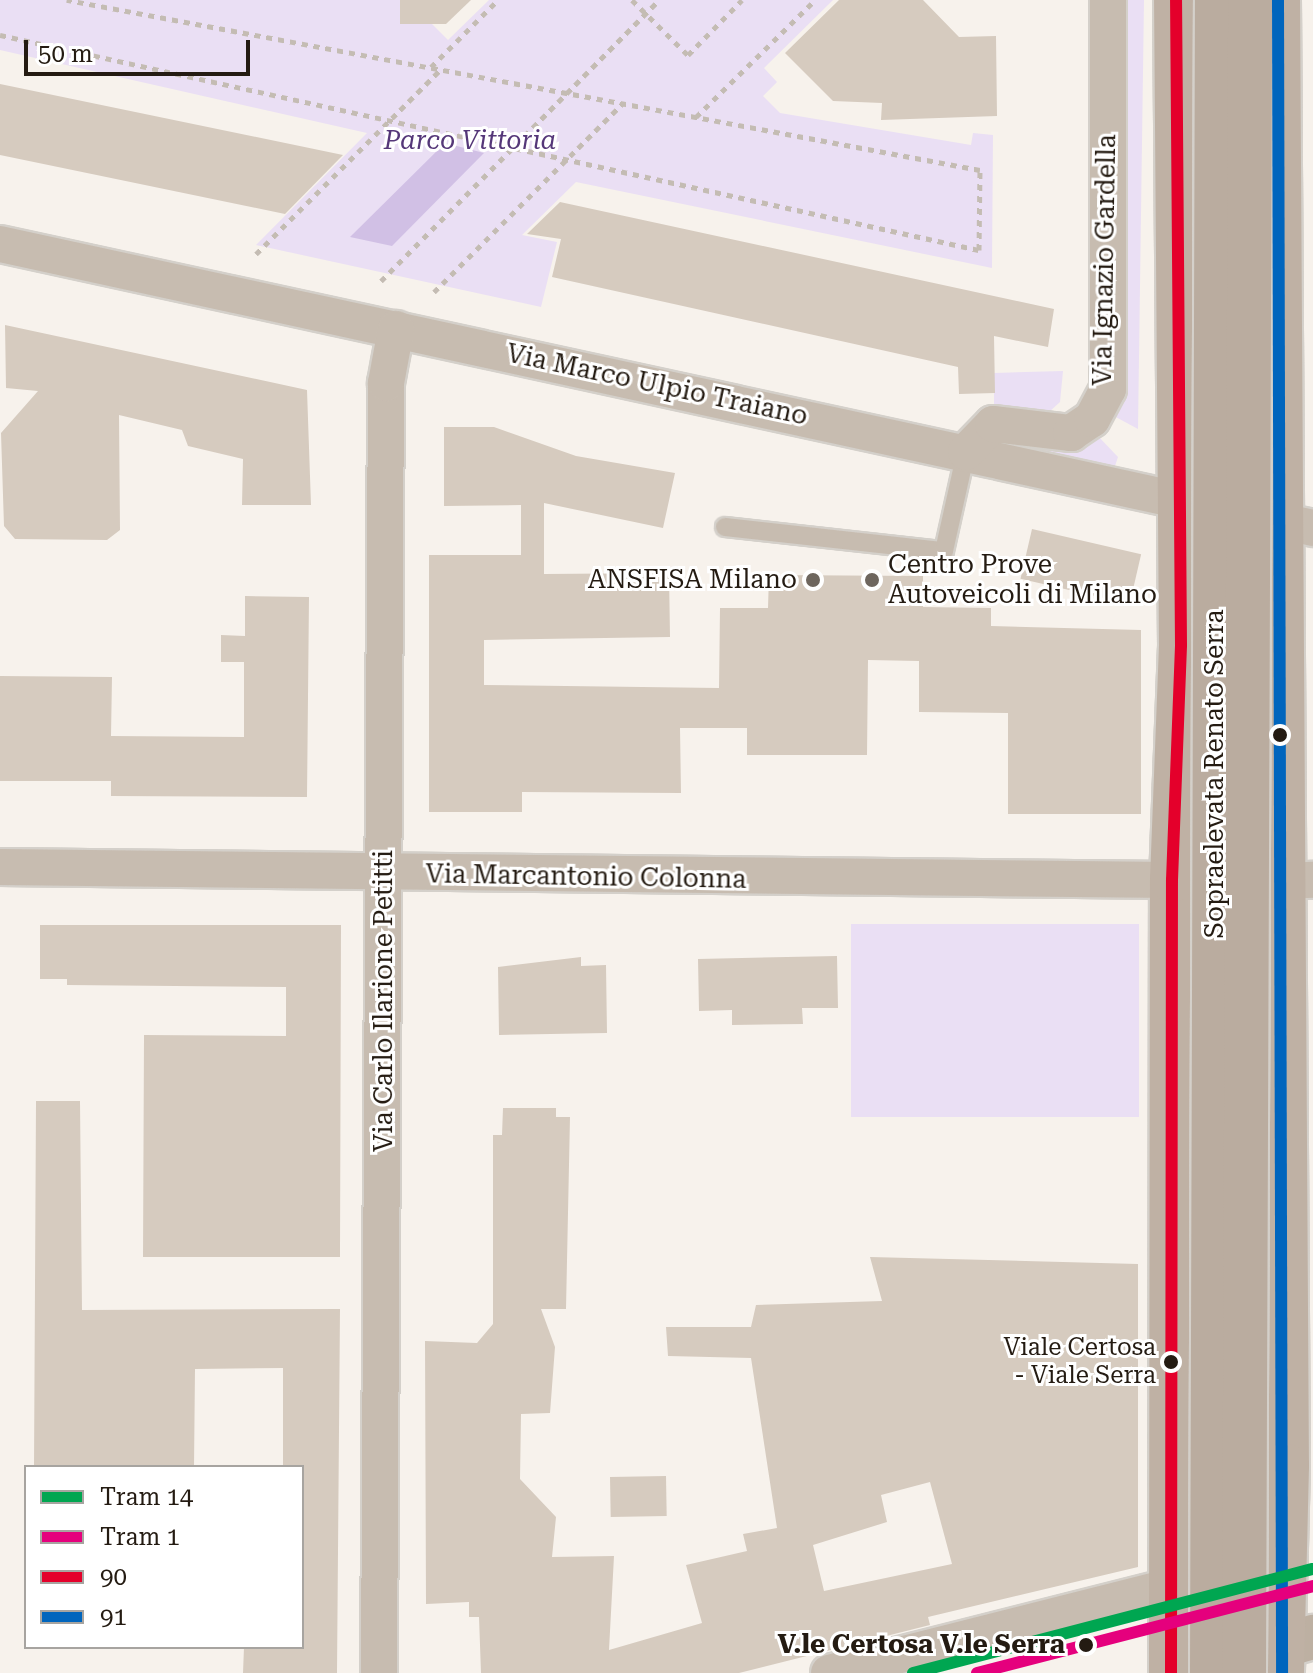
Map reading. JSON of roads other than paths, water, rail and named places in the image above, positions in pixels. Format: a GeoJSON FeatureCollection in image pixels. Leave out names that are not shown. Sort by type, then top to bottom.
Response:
{"type":"FeatureCollection","features":[{"type":"Feature","properties":{"kind":"highway","name":"Sopraelevata Renato Serra"},"geometry":{"type":"LineString","coordinates":[[1217,0],[1228,1543]]}},
{"type":"Feature","properties":{"kind":"highway","name":"Sopraelevata Renato Serra"},"geometry":{"type":"LineString","coordinates":[[1228,1543],[1250,0]]}},
{"type":"Feature","properties":{"kind":"highway"},"geometry":{"type":"LineString","coordinates":[[1212,1673],[1228,1543]]}},
{"type":"Feature","properties":{"kind":"highway"},"geometry":{"type":"LineString","coordinates":[[1228,1543],[1244,1673]]}},
{"type":"Feature","properties":{"kind":"main road"},"geometry":{"type":"LineString","coordinates":[[1176,0],[1177,500],[1181,645],[1172,880],[1173,1673],[1292,1652],[1299,1553],[1287,1466],[1296,881],[1282,645],[1295,524],[1278,355],[1278,0]]}},
{"type":"Feature","properties":{"kind":"main road"},"geometry":{"type":"LineString","coordinates":[[1177,337],[1188,366],[1218,383],[1248,376],[1278,355]]}},
{"type":"Feature","properties":{"kind":"main road"},"geometry":{"type":"LineString","coordinates":[[1181,645],[1196,618],[1221,609],[1253,613],[1282,645]]}},
{"type":"Feature","properties":{"kind":"main road"},"geometry":{"type":"LineString","coordinates":[[1173,1492],[1199,1503],[1262,1489],[1287,1466]]}},
{"type":"Feature","properties":{"kind":"street","name":"Via Ignazio Gardella"},"geometry":{"type":"LineString","coordinates":[[966,452],[993,424],[1071,433],[1092,419],[1108,389],[1108,0]]}},
{"type":"Feature","properties":{"kind":"street","name":"Via Marco Ulpio Traiano"},"geometry":{"type":"LineString","coordinates":[[0,244],[1295,524]]}},
{"type":"Feature","properties":{"kind":"street","name":"Via Carlo Ilarione Petitti"},"geometry":{"type":"LineString","coordinates":[[379,1673],[386,383],[396,329]]}},
{"type":"Feature","properties":{"kind":"street","name":"Via Marcantonio Colonna"},"geometry":{"type":"LineString","coordinates":[[0,867],[385,875],[1172,880]]}},
{"type":"Feature","properties":{"kind":"street"},"geometry":{"type":"LineString","coordinates":[[829,1673],[1175,1594],[1299,1553]]}},
{"type":"Feature","properties":{"kind":"lane"},"geometry":{"type":"LineString","coordinates":[[725,527],[944,551],[966,452]]}},
{"type":"Feature","properties":{"kind":"tram line","name":"14"},"geometry":{"type":"LineString","coordinates":[[913,1673],[1313,1569]]}},
{"type":"Feature","properties":{"kind":"tram line","name":"1"},"geometry":{"type":"LineString","coordinates":[[977,1673],[1313,1586]]}},
{"type":"Feature","properties":{"kind":"place","name":"ANSFISA Milano"},"geometry":{"type":"Point","coordinates":[813,580]}},
{"type":"Feature","properties":{"kind":"place","name":"Centro Prove Autoveicoli di Milano"},"geometry":{"type":"Point","coordinates":[872,580]}},
{"type":"Feature","properties":{"kind":"place","name":"Viale Certosa - Viale Serra"},"geometry":{"type":"Point","coordinates":[1171,1362]}},
{"type":"Feature","properties":{"kind":"place","name":"V.le Certosa V.le Serra"},"geometry":{"type":"Point","coordinates":[1086,1645]}},
{"type":"Feature","properties":{"kind":"park label","name":"Parco Vittoria"},"geometry":{"type":"Point","coordinates":[470,141]}}]}
